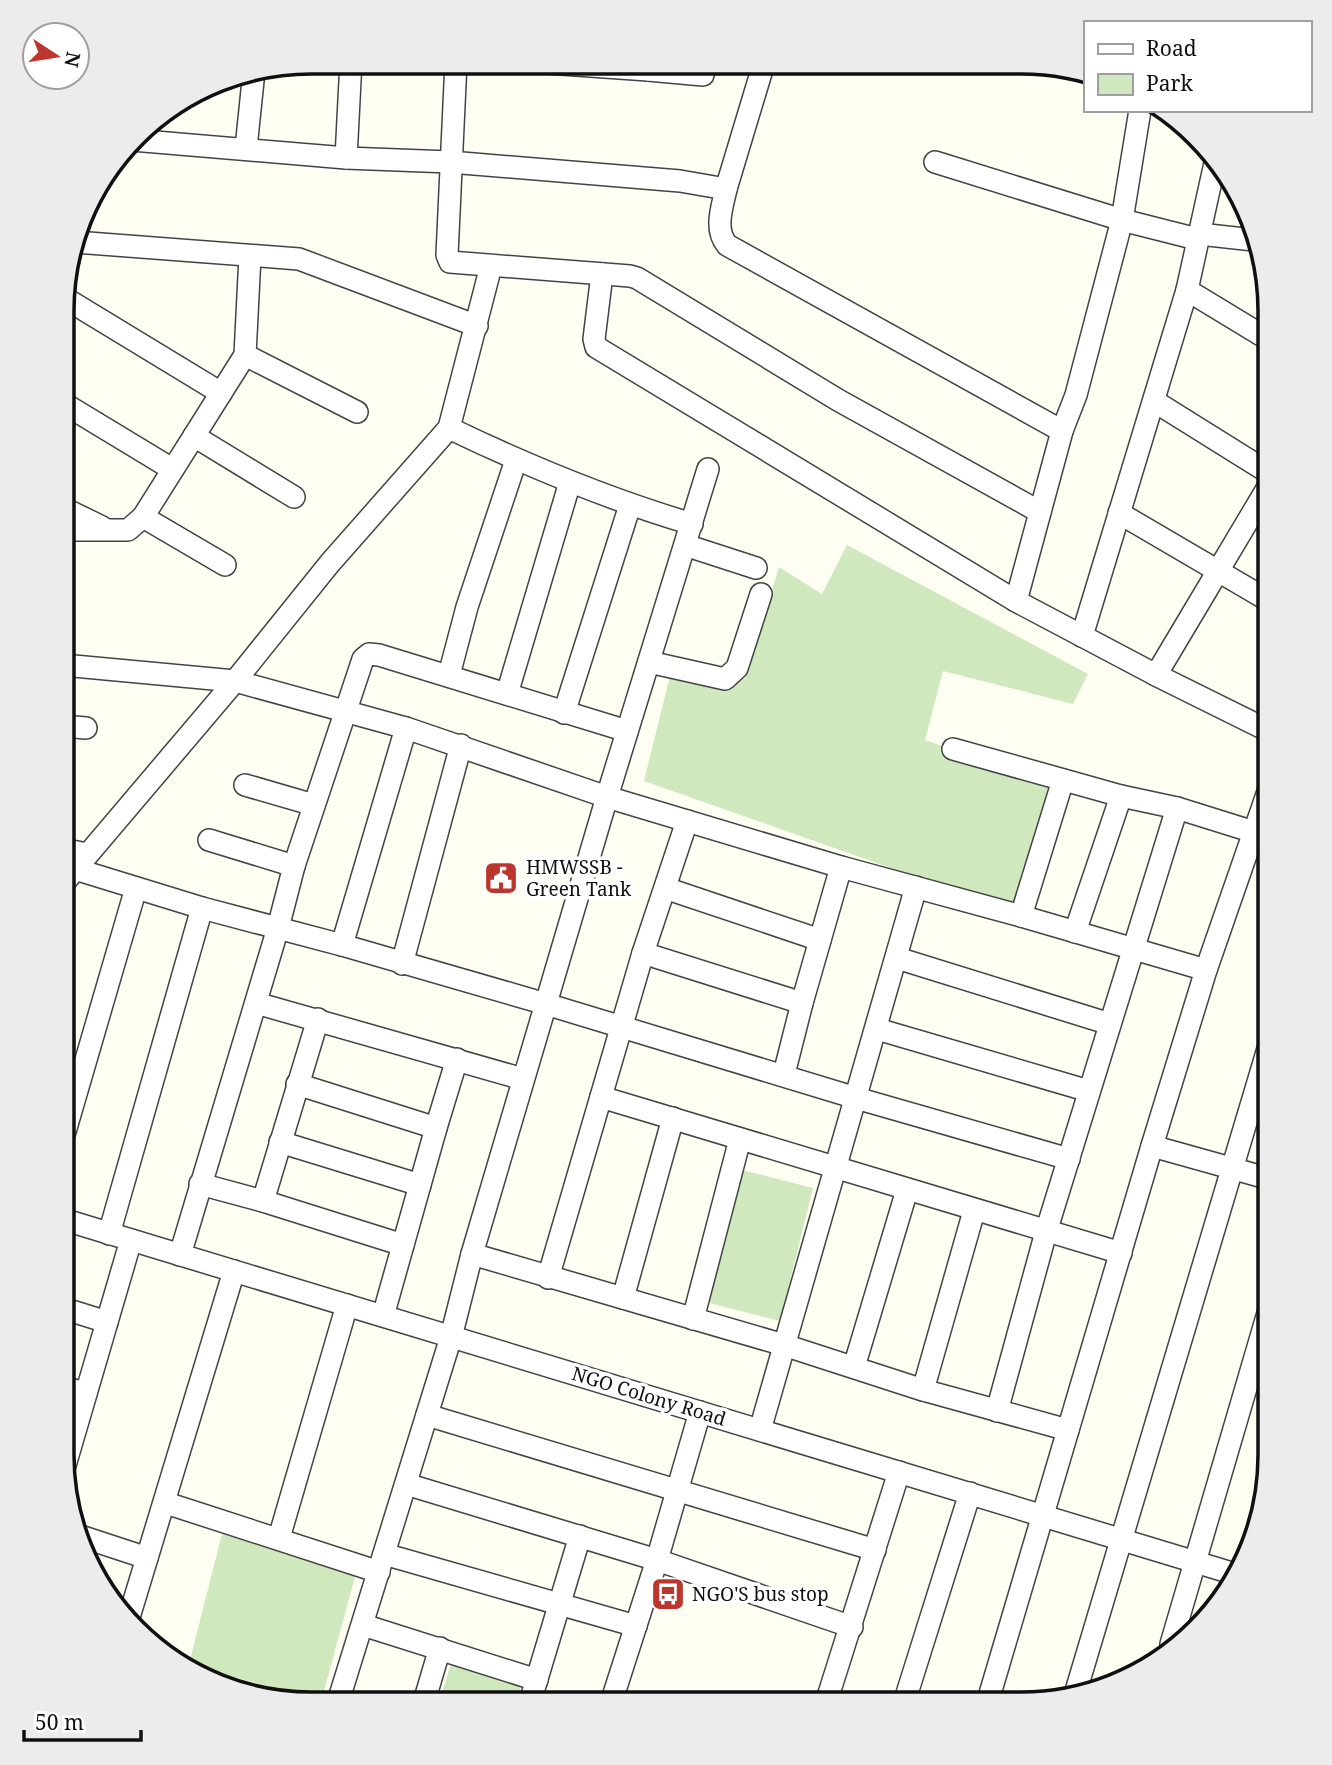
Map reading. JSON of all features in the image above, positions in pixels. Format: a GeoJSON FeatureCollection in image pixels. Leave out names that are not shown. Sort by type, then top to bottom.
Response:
{"type":"FeatureCollection","features":[{"type":"Feature","properties":{"kind":"street"},"geometry":{"type":"LineString","coordinates":[[346,158],[350,74]]}},
{"type":"Feature","properties":{"kind":"street"},"geometry":{"type":"LineString","coordinates":[[455,74],[447,255],[450,262],[631,276],[646,282],[838,400],[1040,512]]}},
{"type":"Feature","properties":{"kind":"street"},"geometry":{"type":"LineString","coordinates":[[697,74],[703,75]]}},
{"type":"Feature","properties":{"kind":"street"},"geometry":{"type":"LineString","coordinates":[[761,74],[726,189],[719,226],[721,237],[727,245],[1062,431]]}},
{"type":"Feature","properties":{"kind":"street"},"geometry":{"type":"LineString","coordinates":[[246,148],[253,81]]}},
{"type":"Feature","properties":{"kind":"street"},"geometry":{"type":"LineString","coordinates":[[1016,601],[1062,431],[1076,395],[1122,220],[1140,112]]}},
{"type":"Feature","properties":{"kind":"street"},"geometry":{"type":"LineString","coordinates":[[145,141],[680,181],[726,189]]}},
{"type":"Feature","properties":{"kind":"street"},"geometry":{"type":"LineString","coordinates":[[935,162],[1122,220],[1198,236],[1247,239]]}},
{"type":"Feature","properties":{"kind":"street"},"geometry":{"type":"LineString","coordinates":[[1082,636],[1144,424],[1154,401],[1187,290],[1198,236],[1217,176]]}},
{"type":"Feature","properties":{"kind":"street"},"geometry":{"type":"LineString","coordinates":[[84,243],[299,259],[477,326]]}},
{"type":"Feature","properties":{"kind":"street"},"geometry":{"type":"LineString","coordinates":[[74,530],[128,530],[143,516],[245,355],[250,256]]}},
{"type":"Feature","properties":{"kind":"street"},"geometry":{"type":"LineString","coordinates":[[491,266],[449,428],[330,563],[235,681],[75,869],[1069,1159]]}},
{"type":"Feature","properties":{"kind":"street"},"geometry":{"type":"LineString","coordinates":[[602,274],[594,339],[596,347],[1016,601],[1156,676],[1258,726]]}},
{"type":"Feature","properties":{"kind":"street"},"geometry":{"type":"LineString","coordinates":[[1187,290],[1258,333]]}},
{"type":"Feature","properties":{"kind":"street"},"geometry":{"type":"LineString","coordinates":[[74,304],[221,393]]}},
{"type":"Feature","properties":{"kind":"street"},"geometry":{"type":"LineString","coordinates":[[245,355],[357,412]]}},
{"type":"Feature","properties":{"kind":"street"},"geometry":{"type":"LineString","coordinates":[[1154,401],[1258,466]]}},
{"type":"Feature","properties":{"kind":"street"},"geometry":{"type":"LineString","coordinates":[[74,410],[172,469]]}},
{"type":"Feature","properties":{"kind":"street"},"geometry":{"type":"LineString","coordinates":[[449,428],[570,482],[630,505],[692,524]]}},
{"type":"Feature","properties":{"kind":"street"},"geometry":{"type":"LineString","coordinates":[[194,436],[294,497]]}},
{"type":"Feature","properties":{"kind":"street"},"geometry":{"type":"LineString","coordinates":[[449,675],[467,607],[516,460]]}},
{"type":"Feature","properties":{"kind":"street"},"geometry":{"type":"LineString","coordinates":[[341,1692],[451,1337],[472,1254],[545,1004],[708,469]]}},
{"type":"Feature","properties":{"kind":"street"},"geometry":{"type":"LineString","coordinates":[[506,694],[570,482]]}},
{"type":"Feature","properties":{"kind":"street"},"geometry":{"type":"LineString","coordinates":[[1156,676],[1258,504]]}},
{"type":"Feature","properties":{"kind":"street"},"geometry":{"type":"LineString","coordinates":[[564,713],[630,505]]}},
{"type":"Feature","properties":{"kind":"street"},"geometry":{"type":"LineString","coordinates":[[1119,513],[1258,594]]}},
{"type":"Feature","properties":{"kind":"street"},"geometry":{"type":"LineString","coordinates":[[74,514],[105,529]]}},
{"type":"Feature","properties":{"kind":"street"},"geometry":{"type":"LineString","coordinates":[[143,516],[225,565]]}},
{"type":"Feature","properties":{"kind":"street"},"geometry":{"type":"LineString","coordinates":[[685,545],[756,568]]}},
{"type":"Feature","properties":{"kind":"street"},"geometry":{"type":"LineString","coordinates":[[649,662],[726,679],[737,668],[761,594]]}},
{"type":"Feature","properties":{"kind":"street"},"geometry":{"type":"LineString","coordinates":[[180,1255],[294,866],[363,659],[369,654],[379,654],[627,731]]}},
{"type":"Feature","properties":{"kind":"street"},"geometry":{"type":"LineString","coordinates":[[74,666],[235,681],[461,745],[607,797],[687,821],[1206,970]]}},
{"type":"Feature","properties":{"kind":"street"},"geometry":{"type":"LineString","coordinates":[[74,727],[86,728]]}},
{"type":"Feature","properties":{"kind":"street"},"geometry":{"type":"LineString","coordinates":[[342,945],[406,728]]}},
{"type":"Feature","properties":{"kind":"street"},"geometry":{"type":"LineString","coordinates":[[402,964],[461,745]]}},
{"type":"Feature","properties":{"kind":"street"},"geometry":{"type":"LineString","coordinates":[[953,749],[1121,796],[1177,808],[1258,834]]}},
{"type":"Feature","properties":{"kind":"street"},"geometry":{"type":"LineString","coordinates":[[1021,916],[1063,780]]}},
{"type":"Feature","properties":{"kind":"street"},"geometry":{"type":"LineString","coordinates":[[245,785],[314,805]]}},
{"type":"Feature","properties":{"kind":"street"},"geometry":{"type":"LineString","coordinates":[[1075,932],[1121,796]]}},
{"type":"Feature","properties":{"kind":"street"},"geometry":{"type":"LineString","coordinates":[[997,1411],[1046,1232],[1177,808]]}},
{"type":"Feature","properties":{"kind":"street"},"geometry":{"type":"LineString","coordinates":[[548,1278],[643,953],[687,821]]}},
{"type":"Feature","properties":{"kind":"street"},"geometry":{"type":"LineString","coordinates":[[209,840],[294,866]]}},
{"type":"Feature","properties":{"kind":"street"},"geometry":{"type":"LineString","coordinates":[[991,1692],[1206,970],[1258,845]]}},
{"type":"Feature","properties":{"kind":"street"},"geometry":{"type":"LineString","coordinates":[[783,1074],[841,866]]}},
{"type":"Feature","properties":{"kind":"street"},"geometry":{"type":"LineString","coordinates":[[760,1430],[916,887]]}},
{"type":"Feature","properties":{"kind":"street"},"geometry":{"type":"LineString","coordinates":[[74,1099],[136,888]]}},
{"type":"Feature","properties":{"kind":"street"},"geometry":{"type":"LineString","coordinates":[[665,888],[820,940]]}},
{"type":"Feature","properties":{"kind":"street"},"geometry":{"type":"LineString","coordinates":[[109,1234],[202,908]]}},
{"type":"Feature","properties":{"kind":"street"},"geometry":{"type":"LineString","coordinates":[[643,953],[802,1003]]}},
{"type":"Feature","properties":{"kind":"street"},"geometry":{"type":"LineString","coordinates":[[897,958],[1110,1024]]}},
{"type":"Feature","properties":{"kind":"street"},"geometry":{"type":"LineString","coordinates":[[256,1003],[523,1079]]}},
{"type":"Feature","properties":{"kind":"street"},"geometry":{"type":"LineString","coordinates":[[263,1201],[318,1019]]}},
{"type":"Feature","properties":{"kind":"street"},"geometry":{"type":"LineString","coordinates":[[877,1029],[1089,1091]]}},
{"type":"Feature","properties":{"kind":"street"},"geometry":{"type":"LineString","coordinates":[[383,1316],[457,1059]]}},
{"type":"Feature","properties":{"kind":"street"},"geometry":{"type":"LineString","coordinates":[[1078,1684],[1258,1083]]}},
{"type":"Feature","properties":{"kind":"street"},"geometry":{"type":"LineString","coordinates":[[298,1084],[436,1128]]}},
{"type":"Feature","properties":{"kind":"street"},"geometry":{"type":"LineString","coordinates":[[601,1097],[1121,1253]]}},
{"type":"Feature","properties":{"kind":"street"},"geometry":{"type":"LineString","coordinates":[[623,1298],[673,1118]]}},
{"type":"Feature","properties":{"kind":"street"},"geometry":{"type":"LineString","coordinates":[[693,1319],[740,1139]]}},
{"type":"Feature","properties":{"kind":"street"},"geometry":{"type":"LineString","coordinates":[[281,1142],[420,1185]]}},
{"type":"Feature","properties":{"kind":"street"},"geometry":{"type":"LineString","coordinates":[[1152,1146],[1258,1175]]}},
{"type":"Feature","properties":{"kind":"street"},"geometry":{"type":"LineString","coordinates":[[200,1184],[403,1245]]}},
{"type":"Feature","properties":{"kind":"street"},"geometry":{"type":"LineString","coordinates":[[854,1367],[907,1190]]}},
{"type":"Feature","properties":{"kind":"street"},"geometry":{"type":"LineString","coordinates":[[923,1390],[974,1211]]}},
{"type":"Feature","properties":{"kind":"street","name":"NGO Colony Road"},"geometry":{"type":"LineString","coordinates":[[74,1223],[1227,1572]]}},
{"type":"Feature","properties":{"kind":"street"},"geometry":{"type":"LineString","coordinates":[[74,1433],[131,1240]]}},
{"type":"Feature","properties":{"kind":"street"},"geometry":{"type":"LineString","coordinates":[[472,1254],[784,1345],[923,1390],[1068,1430]]}},
{"type":"Feature","properties":{"kind":"street"},"geometry":{"type":"LineString","coordinates":[[131,1609],[166,1503],[234,1271]]}},
{"type":"Feature","properties":{"kind":"street"},"geometry":{"type":"LineString","coordinates":[[279,1538],[347,1306]]}},
{"type":"Feature","properties":{"kind":"street"},"geometry":{"type":"LineString","coordinates":[[74,1312],[107,1322]]}},
{"type":"Feature","properties":{"kind":"street"},"geometry":{"type":"LineString","coordinates":[[1173,1637],[1258,1348]]}},
{"type":"Feature","properties":{"kind":"street"},"geometry":{"type":"LineString","coordinates":[[74,1390],[86,1393]]}},
{"type":"Feature","properties":{"kind":"street"},"geometry":{"type":"LineString","coordinates":[[615,1692],[700,1412]]}},
{"type":"Feature","properties":{"kind":"street"},"geometry":{"type":"LineString","coordinates":[[427,1415],[875,1550]]}},
{"type":"Feature","properties":{"kind":"street"},"geometry":{"type":"LineString","coordinates":[[830,1692],[899,1472]]}},
{"type":"Feature","properties":{"kind":"street"},"geometry":{"type":"LineString","coordinates":[[406,1484],[657,1560],[852,1627]]}},
{"type":"Feature","properties":{"kind":"street"},"geometry":{"type":"LineString","coordinates":[[907,1692],[970,1493]]}},
{"type":"Feature","properties":{"kind":"street"},"geometry":{"type":"LineString","coordinates":[[166,1503],[279,1538],[561,1605],[636,1626]]}},
{"type":"Feature","properties":{"kind":"street"},"geometry":{"type":"LineString","coordinates":[[533,1692],[580,1536]]}},
{"type":"Feature","properties":{"kind":"street"},"geometry":{"type":"LineString","coordinates":[[89,1539],[147,1558]]}},
{"type":"Feature","properties":{"kind":"street"},"geometry":{"type":"LineString","coordinates":[[363,1625],[537,1679]]}},
{"type":"Feature","properties":{"kind":"street"},"geometry":{"type":"LineString","coordinates":[[427,1692],[440,1648]]}},
{"type":"Feature","properties":{"kind":"green space"},"geometry":{"type":"Polygon","coordinates":[[[847,545],[1088,674],[1073,704],[943,671],[925,740],[1049,783],[1033,848],[1013,911],[644,781],[673,664],[745,679],[779,567],[822,594],[847,545]]]}},
{"type":"Feature","properties":{"kind":"green space"},"geometry":{"type":"Polygon","coordinates":[[[738,1169],[813,1188],[780,1321],[706,1302],[738,1169]]]}},
{"type":"Feature","properties":{"kind":"green space"},"geometry":{"type":"Polygon","coordinates":[[[222,1534],[356,1573],[324,1692],[267,1687],[220,1673],[190,1659],[222,1534]]]}},
{"type":"Feature","properties":{"kind":"green space"},"geometry":{"type":"Polygon","coordinates":[[[452,1661],[522,1683],[519,1692],[442,1692],[452,1661]]]}},
{"type":"Feature","properties":{"kind":"place","name":"HMWSSB - Green Tank"},"geometry":{"type":"Point","coordinates":[501,878]}},
{"type":"Feature","properties":{"kind":"place","name":"NGO'S bus stop"},"geometry":{"type":"Point","coordinates":[668,1594]}}]}
